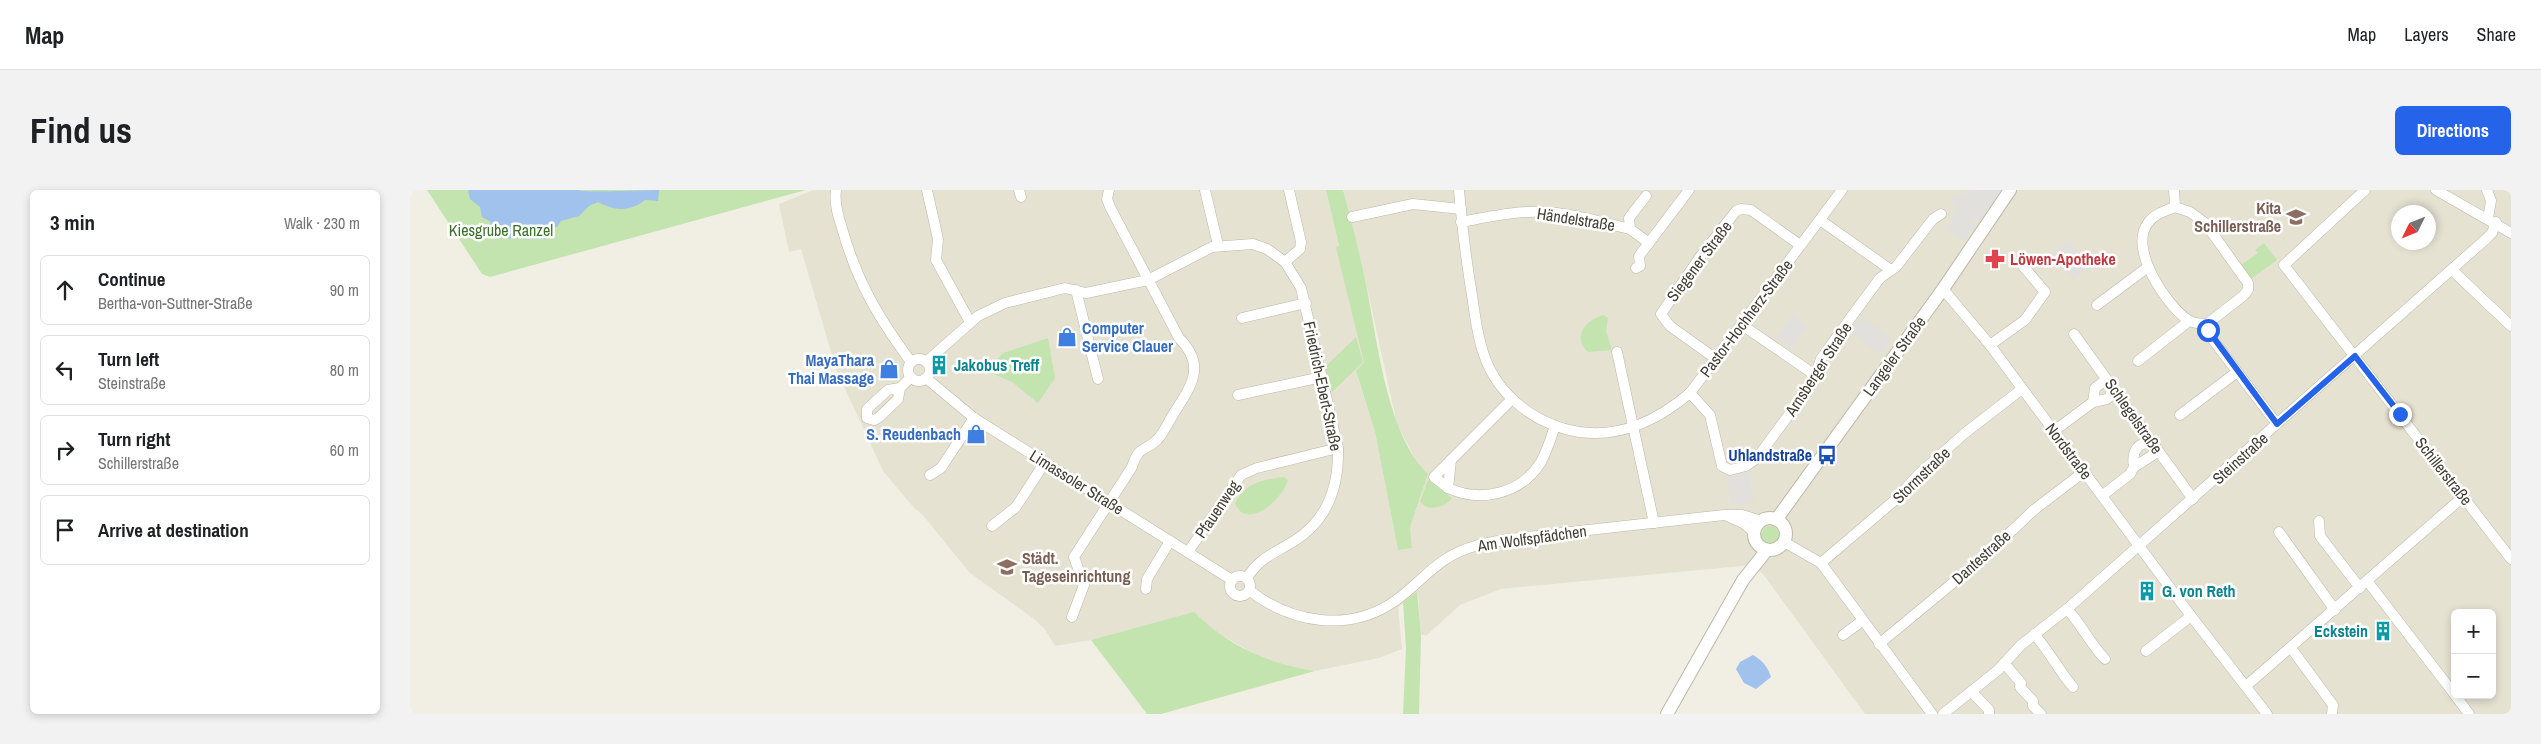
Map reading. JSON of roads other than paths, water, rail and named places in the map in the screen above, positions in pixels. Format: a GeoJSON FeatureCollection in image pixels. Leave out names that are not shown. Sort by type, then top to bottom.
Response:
{"type":"FeatureCollection","features":[{"type":"Feature","properties":{"kind":"street"},"geometry":{"type":"LineString","coordinates":[[836,190],[836,209],[867,296],[877,315],[911,362]]}},
{"type":"Feature","properties":{"kind":"street"},"geometry":{"type":"LineString","coordinates":[[927,190],[938,239],[936,260],[970,322]]}},
{"type":"Feature","properties":{"kind":"street"},"geometry":{"type":"LineString","coordinates":[[1072,616],[1084,585],[1074,557],[1132,467],[1137,452],[1158,439],[1192,385],[1195,374],[1189,348],[1179,338],[1110,207],[1108,200],[1109,190]]}},
{"type":"Feature","properties":{"kind":"street"},"geometry":{"type":"LineString","coordinates":[[926,362],[970,322],[990,309],[1012,300],[1065,288],[1091,292],[1148,280],[1218,245],[1205,190]]}},
{"type":"Feature","properties":{"kind":"street"},"geometry":{"type":"LineString","coordinates":[[1285,262],[1300,249],[1301,242],[1289,190]]}},
{"type":"Feature","properties":{"kind":"street","name":"Pastor-Hochherz-Straße"},"geometry":{"type":"LineString","coordinates":[[1459,190],[1475,319],[1484,355],[1498,383],[1512,399],[1530,413],[1555,426],[1572,431],[1601,434],[1633,427],[1669,409],[1690,393],[1842,190]]}},
{"type":"Feature","properties":{"kind":"street"},"geometry":{"type":"LineString","coordinates":[[1636,268],[1640,266],[1638,258],[1688,190]]}},
{"type":"Feature","properties":{"kind":"street","name":"Langeler Straße"},"geometry":{"type":"LineString","coordinates":[[1776,520],[1943,289],[2010,190]]}},
{"type":"Feature","properties":{"kind":"street"},"geometry":{"type":"LineString","coordinates":[[2174,190],[2174,207]]}},
{"type":"Feature","properties":{"kind":"street","name":"Schillerstraße"},"geometry":{"type":"LineString","coordinates":[[2365,190],[2284,265],[2511,559]]}},
{"type":"Feature","properties":{"kind":"street"},"geometry":{"type":"LineString","coordinates":[[2436,190],[2492,220],[2511,233]]}},
{"type":"Feature","properties":{"kind":"street"},"geometry":{"type":"LineString","coordinates":[[2487,190],[2492,201],[2492,220]]}},
{"type":"Feature","properties":{"kind":"street"},"geometry":{"type":"LineString","coordinates":[[1646,196],[1629,218],[1630,229],[1649,242]]}},
{"type":"Feature","properties":{"kind":"street"},"geometry":{"type":"LineString","coordinates":[[1352,217],[1413,204],[1460,209]]}},
{"type":"Feature","properties":{"kind":"street"},"geometry":{"type":"LineString","coordinates":[[2174,207],[2199,217],[2248,283],[2248,290],[2243,296],[2207,324],[2189,321],[2164,293],[2148,267],[2142,244],[2143,232],[2155,216],[2174,207]]}},
{"type":"Feature","properties":{"kind":"street","name":"Siegener Straße"},"geometry":{"type":"LineString","coordinates":[[1716,359],[1670,326],[1661,314],[1700,257],[1736,211],[1741,209],[1751,210],[1800,245]]}},
{"type":"Feature","properties":{"kind":"street","name":"Händelstraße"},"geometry":{"type":"LineString","coordinates":[[1462,222],[1507,214],[1539,212],[1577,216],[1630,229]]}},
{"type":"Feature","properties":{"kind":"street","name":"Arnsberger Straße"},"geometry":{"type":"LineString","coordinates":[[1690,393],[1710,415],[1722,466],[1727,470],[1736,470],[1757,458],[1813,382],[1821,360],[1880,278],[1896,267],[1933,219],[1941,214]]}},
{"type":"Feature","properties":{"kind":"street"},"geometry":{"type":"LineString","coordinates":[[1820,220],[1891,270]]}},
{"type":"Feature","properties":{"kind":"street","name":"Steinstraße"},"geometry":{"type":"LineString","coordinates":[[1943,714],[1965,694],[1972,692],[2004,663],[2008,656],[2067,609],[2452,270],[2492,233],[2492,220]]}},
{"type":"Feature","properties":{"kind":"street","name":"Friedrich-Ebert-Straße"},"geometry":{"type":"LineString","coordinates":[[1218,245],[1246,244],[1261,246],[1285,262],[1294,274],[1306,303],[1338,448],[1338,468],[1335,487],[1332,498],[1320,518],[1298,538],[1262,559],[1247,578]]}},
{"type":"Feature","properties":{"kind":"street"},"geometry":{"type":"LineString","coordinates":[[1990,346],[2025,320],[2045,292],[2023,266]]}},
{"type":"Feature","properties":{"kind":"street"},"geometry":{"type":"LineString","coordinates":[[2097,305],[2148,267]]}},
{"type":"Feature","properties":{"kind":"street"},"geometry":{"type":"LineString","coordinates":[[2452,270],[2511,326]]}},
{"type":"Feature","properties":{"kind":"street","name":"Nordstraße"},"geometry":{"type":"LineString","coordinates":[[1943,289],[1990,346],[2103,495],[2191,616],[2267,714]]}},
{"type":"Feature","properties":{"kind":"street"},"geometry":{"type":"LineString","coordinates":[[1076,290],[1098,379]]}},
{"type":"Feature","properties":{"kind":"street"},"geometry":{"type":"LineString","coordinates":[[1242,318],[1306,303]]}},
{"type":"Feature","properties":{"kind":"street"},"geometry":{"type":"LineString","coordinates":[[2138,361],[2189,321]]}},
{"type":"Feature","properties":{"kind":"street"},"geometry":{"type":"LineString","coordinates":[[2207,324],[2213,340],[2277,424]]}},
{"type":"Feature","properties":{"kind":"street"},"geometry":{"type":"LineString","coordinates":[[1742,325],[1815,375]]}},
{"type":"Feature","properties":{"kind":"street","name":"Schlegelstraße"},"geometry":{"type":"LineString","coordinates":[[2074,334],[2193,498]]}},
{"type":"Feature","properties":{"kind":"street"},"geometry":{"type":"LineString","coordinates":[[1618,352],[1654,523]]}},
{"type":"Feature","properties":{"kind":"street"},"geometry":{"type":"LineString","coordinates":[[918,359],[926,362],[930,370],[926,378],[918,381],[911,377],[908,370],[911,362],[918,359]]}},
{"type":"Feature","properties":{"kind":"street"},"geometry":{"type":"LineString","coordinates":[[2180,415],[2237,372]]}},
{"type":"Feature","properties":{"kind":"street"},"geometry":{"type":"LineString","coordinates":[[900,388],[911,377]]}},
{"type":"Feature","properties":{"kind":"street"},"geometry":{"type":"LineString","coordinates":[[1238,396],[1322,377]]}},
{"type":"Feature","properties":{"kind":"street","name":"Limassoler Straße"},"geometry":{"type":"LineString","coordinates":[[926,378],[974,418],[1232,580]]}},
{"type":"Feature","properties":{"kind":"street"},"geometry":{"type":"LineString","coordinates":[[2054,431],[2093,402],[2095,388],[2103,382],[2112,384]]}},
{"type":"Feature","properties":{"kind":"street","name":"Stormstraße"},"geometry":{"type":"LineString","coordinates":[[1820,563],[1895,500],[1919,474],[1965,433],[2022,389]]}},
{"type":"Feature","properties":{"kind":"street"},"geometry":{"type":"LineString","coordinates":[[1512,399],[1434,477],[1448,488],[1476,496],[1491,495],[1509,490],[1526,479],[1537,468],[1546,452],[1555,426]]}},
{"type":"Feature","properties":{"kind":"street"},"geometry":{"type":"LineString","coordinates":[[930,475],[941,468],[974,418]]}},
{"type":"Feature","properties":{"kind":"street"},"geometry":{"type":"LineString","coordinates":[[2103,495],[2130,474],[2134,467],[2153,455],[2155,446],[2146,442],[2136,448],[2134,467]]}},
{"type":"Feature","properties":{"kind":"street","name":"Pfauenweg"},"geometry":{"type":"LineString","coordinates":[[1188,552],[1240,475],[1257,468],[1338,448]]}},
{"type":"Feature","properties":{"kind":"street"},"geometry":{"type":"LineString","coordinates":[[1448,488],[1450,460]]}},
{"type":"Feature","properties":{"kind":"street"},"geometry":{"type":"LineString","coordinates":[[992,526],[1020,502],[1045,462]]}},
{"type":"Feature","properties":{"kind":"street","name":"Dantestraße"},"geometry":{"type":"LineString","coordinates":[[1879,644],[1983,558],[2035,509],[2085,471]]}},
{"type":"Feature","properties":{"kind":"street"},"geometry":{"type":"LineString","coordinates":[[2246,686],[2464,496]]}},
{"type":"Feature","properties":{"kind":"street","name":"Am Wolfspfädchen"},"geometry":{"type":"LineString","coordinates":[[1250,591],[1272,606],[1293,615],[1321,621],[1343,620],[1373,613],[1394,602],[1440,561],[1475,546],[1735,514],[1762,521]]}},
{"type":"Feature","properties":{"kind":"street"},"geometry":{"type":"LineString","coordinates":[[1667,714],[1743,580],[1759,542],[1762,521],[1776,520],[1785,529],[1784,542],[1777,549],[1759,542],[1743,523],[1724,515]]}},
{"type":"Feature","properties":{"kind":"street"},"geometry":{"type":"LineString","coordinates":[[2319,521],[2320,536],[2364,585],[2451,690]]}},
{"type":"Feature","properties":{"kind":"street"},"geometry":{"type":"LineString","coordinates":[[2278,532],[2335,610]]}},
{"type":"Feature","properties":{"kind":"street"},"geometry":{"type":"LineString","coordinates":[[1146,589],[1147,579],[1170,541]]}},
{"type":"Feature","properties":{"kind":"street"},"geometry":{"type":"LineString","coordinates":[[1784,542],[1820,563],[1932,714]]}},
{"type":"Feature","properties":{"kind":"street"},"geometry":{"type":"LineString","coordinates":[[1239,576],[1247,578],[1250,583],[1250,591],[1243,596],[1235,595],[1230,588],[1232,580],[1239,576]]}},
{"type":"Feature","properties":{"kind":"street"},"geometry":{"type":"LineString","coordinates":[[2067,609],[2083,626],[2084,632],[2105,659]]}},
{"type":"Feature","properties":{"kind":"street"},"geometry":{"type":"LineString","coordinates":[[2146,651],[2191,616]]}},
{"type":"Feature","properties":{"kind":"street"},"geometry":{"type":"LineString","coordinates":[[1843,635],[1862,621]]}},
{"type":"Feature","properties":{"kind":"street"},"geometry":{"type":"LineString","coordinates":[[2034,634],[2050,652],[2053,660],[2073,687]]}},
{"type":"Feature","properties":{"kind":"street"},"geometry":{"type":"LineString","coordinates":[[2291,648],[2333,704],[2332,714]]}},
{"type":"Feature","properties":{"kind":"street"},"geometry":{"type":"LineString","coordinates":[[2004,663],[2021,683],[2020,687],[2033,701],[2033,706],[2041,714]]}},
{"type":"Feature","properties":{"kind":"street"},"geometry":{"type":"LineString","coordinates":[[1972,692],[1989,710],[1989,714]]}},
{"type":"Feature","properties":{"kind":"street"},"geometry":{"type":"LineString","coordinates":[[2458,699],[2468,714]]}},
{"type":"Feature","properties":{"kind":"water"},"geometry":{"type":"Polygon","coordinates":[[[468,190],[659,190],[658,201],[645,200],[634,207],[622,209],[598,202],[589,206],[579,216],[561,221],[557,227],[549,226],[546,239],[493,238],[489,226],[491,222],[482,217],[480,207],[470,199],[468,190]]]}},
{"type":"Feature","properties":{"kind":"water"},"geometry":{"type":"Polygon","coordinates":[[[1753,655],[1764,664],[1771,677],[1756,689],[1744,683],[1736,669],[1740,662],[1753,655]]]}},
{"type":"Feature","properties":{"kind":"place","name":"Kita Schillerstraße"},"geometry":{"type":"Point","coordinates":[2296,217]}},
{"type":"Feature","properties":{"kind":"place","name":"Löwen-Apotheke"},"geometry":{"type":"Point","coordinates":[1995,259]}},
{"type":"Feature","properties":{"kind":"place","name":"Computer Service Clauer"},"geometry":{"type":"Point","coordinates":[1067,337]}},
{"type":"Feature","properties":{"kind":"place","name":"Jakobus Treff"},"geometry":{"type":"Point","coordinates":[939,365]}},
{"type":"Feature","properties":{"kind":"place","name":"MayaThara Thai Massage"},"geometry":{"type":"Point","coordinates":[889,369]}},
{"type":"Feature","properties":{"kind":"place","name":"S. Reudenbach"},"geometry":{"type":"Point","coordinates":[976,434]}},
{"type":"Feature","properties":{"kind":"place","name":"Uhlandstraße"},"geometry":{"type":"Point","coordinates":[1827,455]}},
{"type":"Feature","properties":{"kind":"place","name":"Städt. Tageseinrichtung"},"geometry":{"type":"Point","coordinates":[1007,567]}},
{"type":"Feature","properties":{"kind":"place","name":"G. von Reth"},"geometry":{"type":"Point","coordinates":[2147,591]}},
{"type":"Feature","properties":{"kind":"place","name":"Eckstein"},"geometry":{"type":"Point","coordinates":[2383,631]}},
{"type":"Feature","properties":{"kind":"park label","name":"Kiesgrube Ranzel"},"geometry":{"type":"Point","coordinates":[501,230]}}]}
